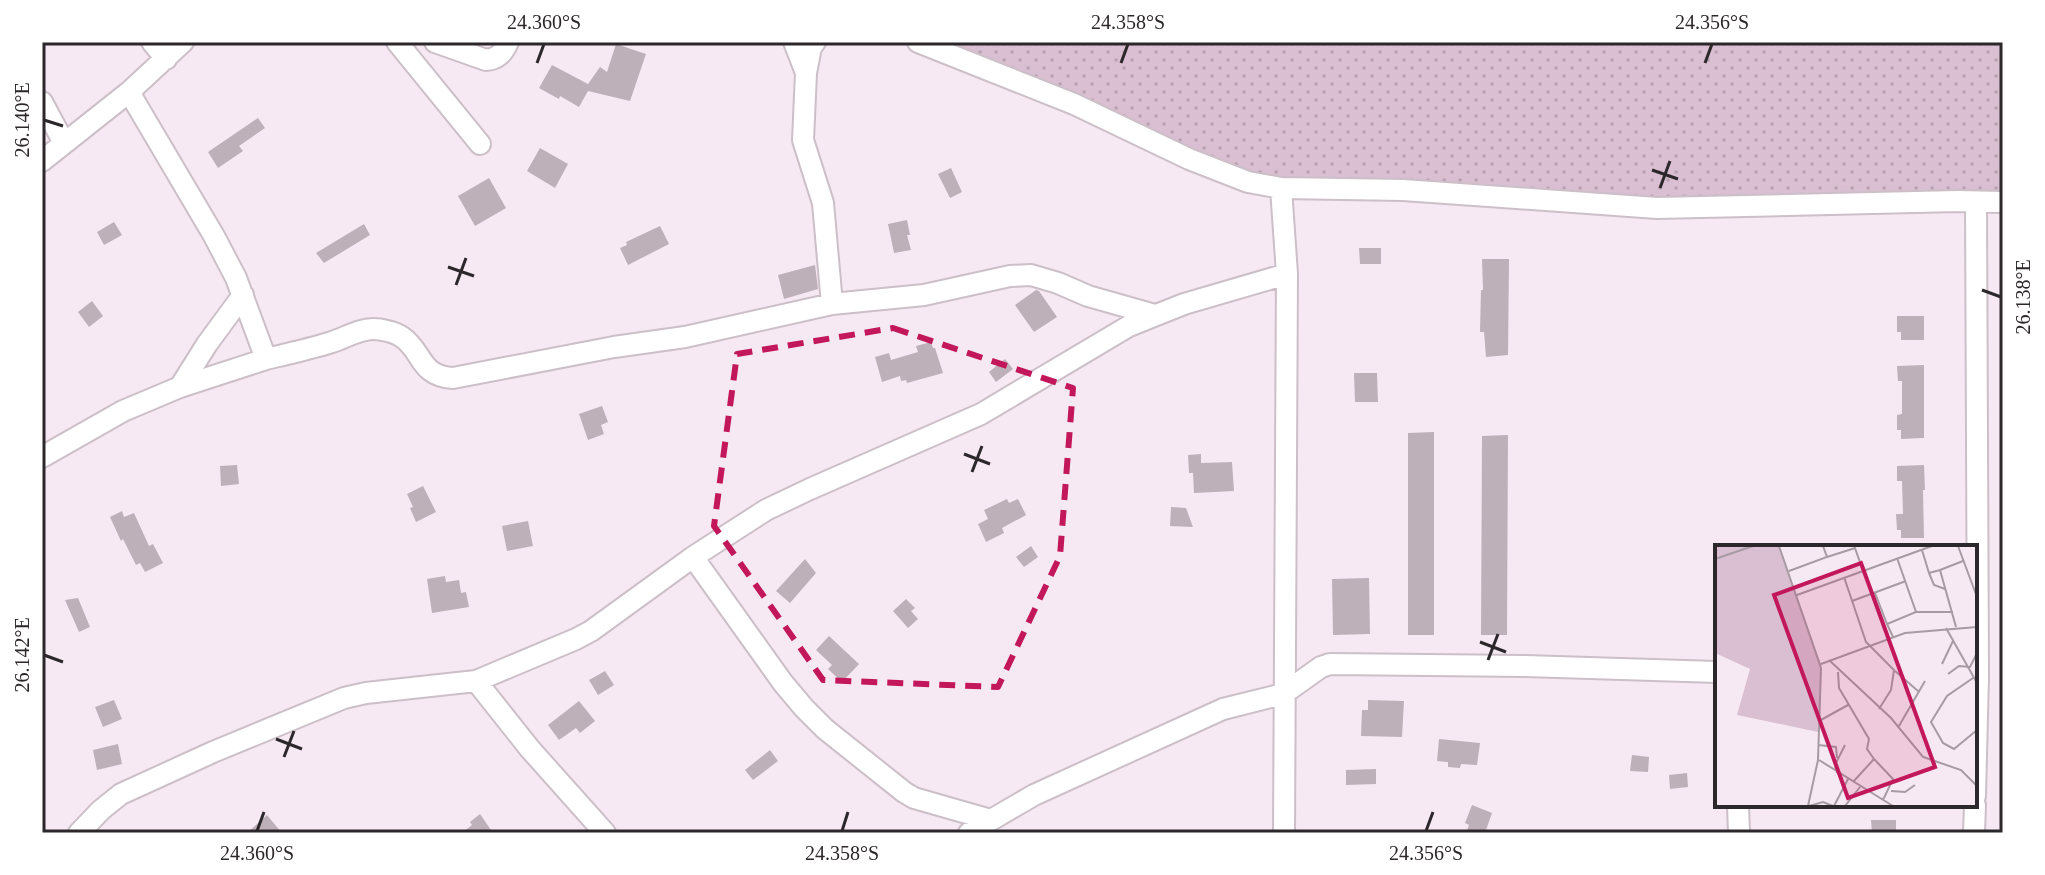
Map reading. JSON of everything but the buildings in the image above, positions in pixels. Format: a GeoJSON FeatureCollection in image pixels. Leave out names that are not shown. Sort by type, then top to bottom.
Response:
{"type":"FeatureCollection","features":[{"type":"Feature","properties":{"kind":"street"},"geometry":{"type":"LineString","coordinates":[[152,42],[166,59]]}},
{"type":"Feature","properties":{"kind":"street"},"geometry":{"type":"LineString","coordinates":[[42,161],[129,92],[183,42]]}},
{"type":"Feature","properties":{"kind":"street"},"geometry":{"type":"LineString","coordinates":[[397,42],[480,144]]}},
{"type":"Feature","properties":{"kind":"street"},"geometry":{"type":"LineString","coordinates":[[435,42],[486,60],[494,59],[503,52],[508,42]]}},
{"type":"Feature","properties":{"kind":"street"},"geometry":{"type":"LineString","coordinates":[[794,42],[806,73]]}},
{"type":"Feature","properties":{"kind":"street"},"geometry":{"type":"LineString","coordinates":[[815,42],[811,47],[806,73],[803,140],[823,203],[832,304]]}},
{"type":"Feature","properties":{"kind":"street"},"geometry":{"type":"LineString","coordinates":[[918,42],[1074,104],[1189,159],[1248,182],[1281,188],[1403,190],[1657,208],[2003,202]]}},
{"type":"Feature","properties":{"kind":"street"},"geometry":{"type":"LineString","coordinates":[[129,92],[209,226],[243,295],[266,359]]}},
{"type":"Feature","properties":{"kind":"street"},"geometry":{"type":"LineString","coordinates":[[42,102],[64,143]]}},
{"type":"Feature","properties":{"kind":"street"},"geometry":{"type":"LineString","coordinates":[[1281,188],[1287,274],[1284,833]]}},
{"type":"Feature","properties":{"kind":"street"},"geometry":{"type":"LineString","coordinates":[[1976,202],[1977,545]]}},
{"type":"Feature","properties":{"kind":"street"},"geometry":{"type":"LineString","coordinates":[[79,833],[121,794],[344,698],[476,681],[576,639],[766,510],[981,414],[1129,326],[1184,304],[1287,274]]}},
{"type":"Feature","properties":{"kind":"street"},"geometry":{"type":"LineString","coordinates":[[42,457],[123,411],[180,387],[374,329],[403,337],[421,362],[434,373],[453,378],[614,347],[685,337],[832,304],[924,295],[1010,276],[1031,275],[1088,296],[1155,315]]}},
{"type":"Feature","properties":{"kind":"street"},"geometry":{"type":"LineString","coordinates":[[180,387],[243,295]]}},
{"type":"Feature","properties":{"kind":"street"},"geometry":{"type":"LineString","coordinates":[[693,557],[783,683],[825,729],[914,798],[991,820]]}},
{"type":"Feature","properties":{"kind":"street"},"geometry":{"type":"LineString","coordinates":[[969,833],[1034,795],[1223,709],[1283,694],[1330,664],[1715,672]]}},
{"type":"Feature","properties":{"kind":"street"},"geometry":{"type":"LineString","coordinates":[[476,681],[530,749],[605,833]]}},
{"type":"Feature","properties":{"kind":"street"},"geometry":{"type":"LineString","coordinates":[[1738,807],[1739,833]]}},
{"type":"Feature","properties":{"kind":"street"},"geometry":{"type":"LineString","coordinates":[[1974,833],[1975,807]]}},
{"type":"Feature","properties":{"kind":"highlighted area"},"geometry":{"type":"Polygon","coordinates":[[[893,328],[1073,388],[1060,556],[998,687],[823,680],[714,526],[737,354],[893,328]]]}},
{"type":"Feature","properties":{"kind":"shaded area"},"geometry":{"type":"Polygon","coordinates":[[[918,42],[2003,42],[2003,202],[1657,208],[1281,188],[918,42]]]}}]}
